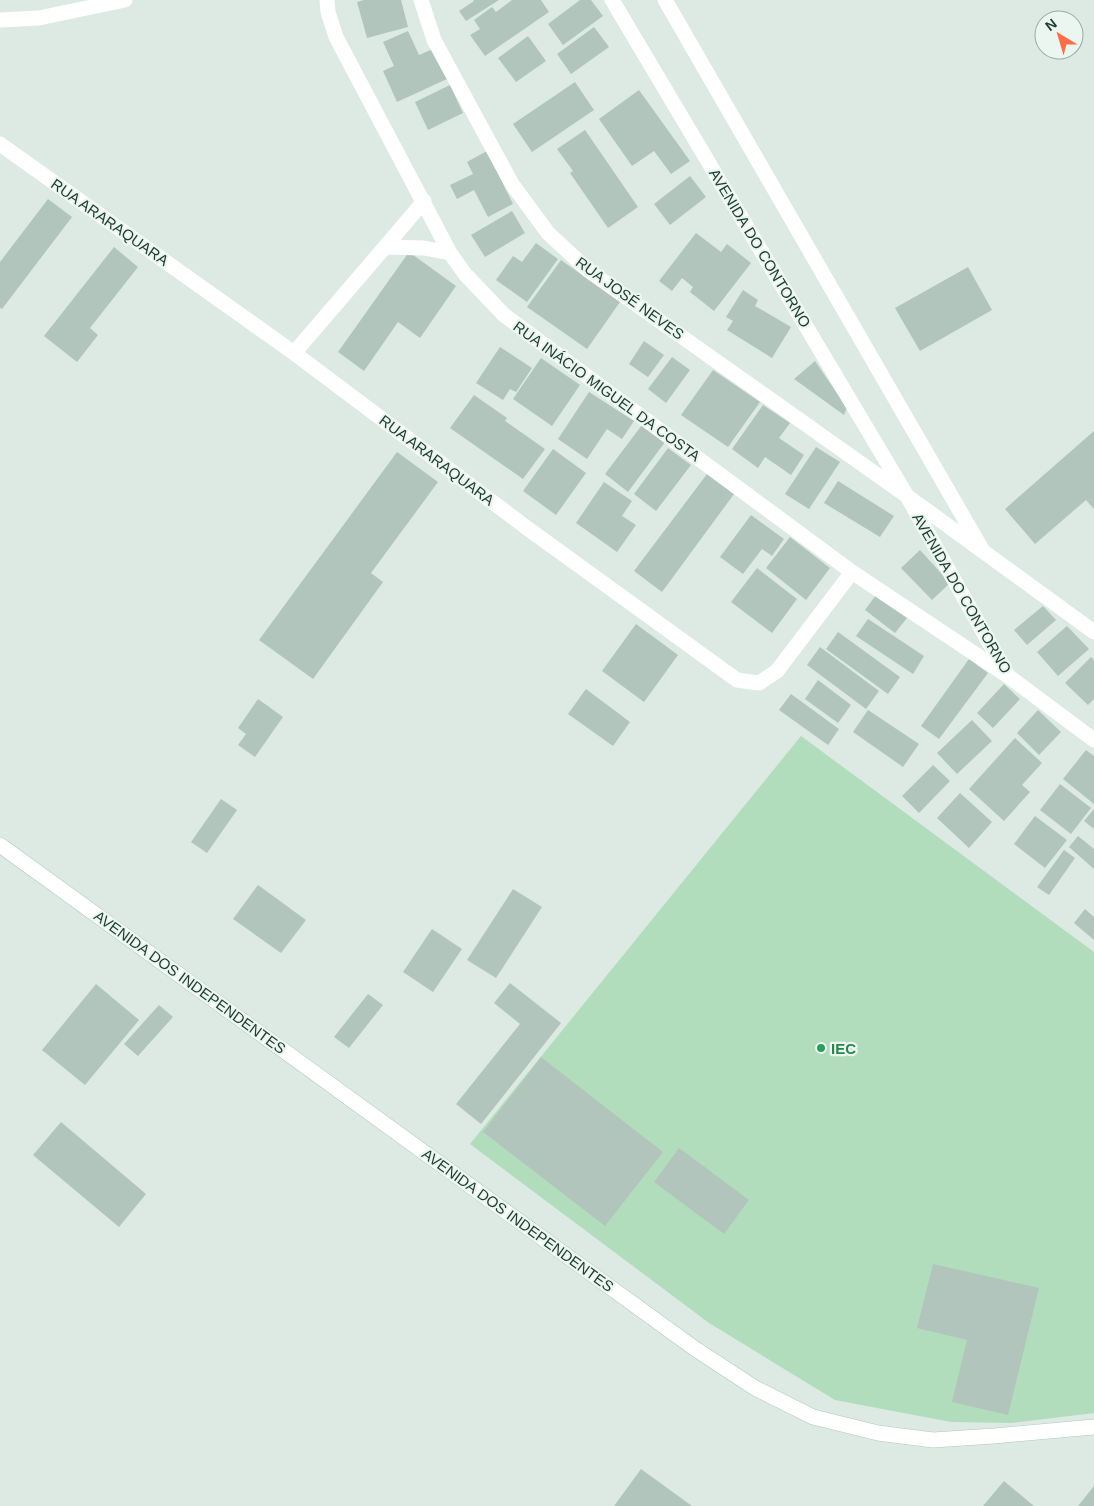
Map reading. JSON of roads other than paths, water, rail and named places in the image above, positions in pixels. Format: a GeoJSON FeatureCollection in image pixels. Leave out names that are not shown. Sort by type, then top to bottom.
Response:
{"type":"FeatureCollection","features":[{"type":"Feature","properties":{"kind":"street"},"geometry":{"type":"LineString","coordinates":[[0,20],[39,18],[125,0]]}},
{"type":"Feature","properties":{"kind":"street","name":"RUA INÁCIO MIGUEL DA COSTA"},"geometry":{"type":"LineString","coordinates":[[327,0],[328,12],[336,37],[450,253],[465,274],[504,315],[852,572],[1008,676]]}},
{"type":"Feature","properties":{"kind":"street","name":"RUA JOSÉ NEVES"},"geometry":{"type":"LineString","coordinates":[[421,0],[434,40],[512,184],[548,233],[589,271],[907,496]]}},
{"type":"Feature","properties":{"kind":"street","name":"AVENIDA DO CONTORNO"},"geometry":{"type":"LineString","coordinates":[[612,0],[907,496],[1008,676],[1094,740]]}},
{"type":"Feature","properties":{"kind":"street"},"geometry":{"type":"LineString","coordinates":[[665,0],[983,551]]}},
{"type":"Feature","properties":{"kind":"street","name":"RUA ARARAQUARA"},"geometry":{"type":"LineString","coordinates":[[0,144],[294,353],[527,528],[737,680],[759,683],[777,671],[852,572]]}},
{"type":"Feature","properties":{"kind":"street"},"geometry":{"type":"LineString","coordinates":[[294,353],[424,201]]}},
{"type":"Feature","properties":{"kind":"street"},"geometry":{"type":"LineString","coordinates":[[386,247],[424,248],[450,253]]}},
{"type":"Feature","properties":{"kind":"street","name":"AVENIDA DO CONTORNO"},"geometry":{"type":"LineString","coordinates":[[907,496],[1094,632]]}},
{"type":"Feature","properties":{"kind":"street","name":"AVENIDA DOS INDEPENDENTES"},"geometry":{"type":"LineString","coordinates":[[0,845],[694,1348],[755,1388],[813,1417],[878,1434],[933,1440],[1094,1426]]}},
{"type":"Feature","properties":{"kind":"place","name":"IEC"},"geometry":{"type":"Point","coordinates":[821,1048]}}]}
